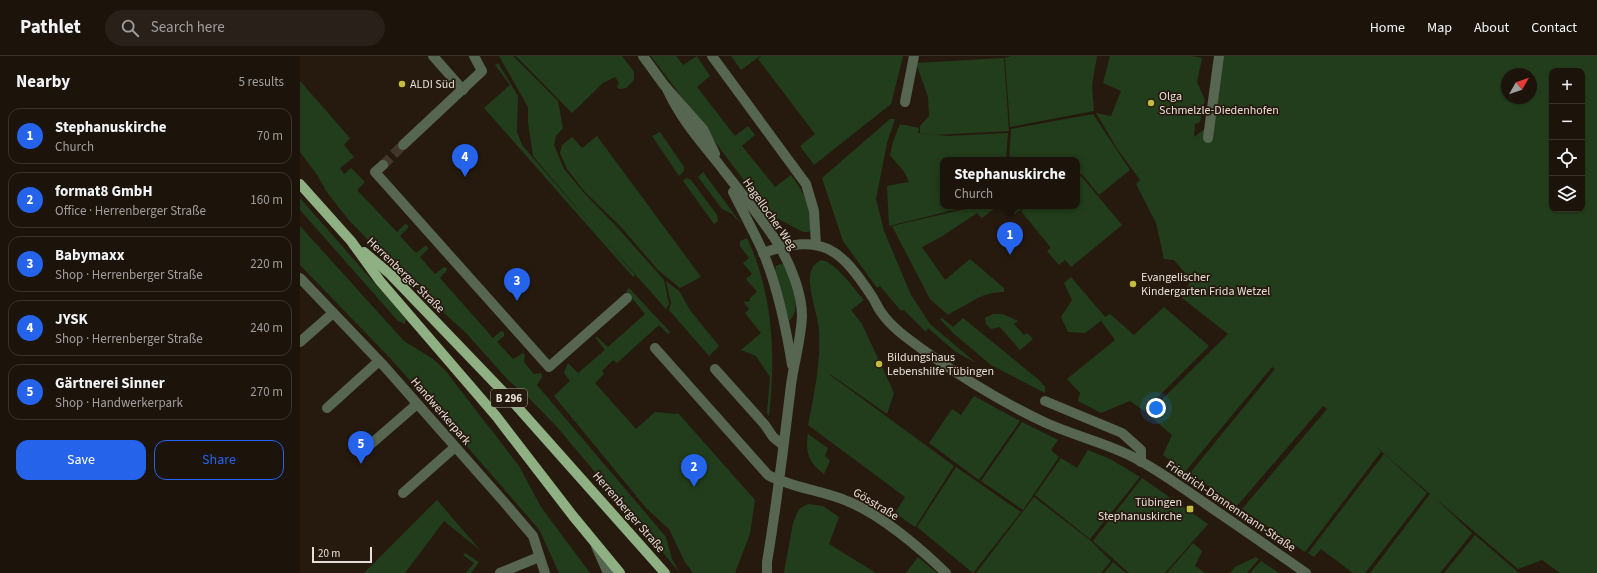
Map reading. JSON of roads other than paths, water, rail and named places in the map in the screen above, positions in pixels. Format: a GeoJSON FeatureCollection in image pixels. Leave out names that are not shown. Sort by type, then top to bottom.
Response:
{"type":"FeatureCollection","features":[{"type":"Feature","properties":{"kind":"main road","name":"B 296"},"geometry":{"type":"LineString","coordinates":[[300,184],[351,241]]}},
{"type":"Feature","properties":{"kind":"main road","name":"Herrenberger Straße"},"geometry":{"type":"LineString","coordinates":[[351,241],[380,281],[496,416],[620,573]]}},
{"type":"Feature","properties":{"kind":"main road","name":"Herrenberger Straße"},"geometry":{"type":"LineString","coordinates":[[351,241],[390,274],[513,402],[636,538],[665,573]]}},
{"type":"Feature","properties":{"kind":"street"},"geometry":{"type":"LineString","coordinates":[[433,56],[463,90]]}},
{"type":"Feature","properties":{"kind":"street"},"geometry":{"type":"LineString","coordinates":[[403,145],[482,71],[474,56]]}},
{"type":"Feature","properties":{"kind":"street","name":"Hagellocher Weg"},"geometry":{"type":"LineString","coordinates":[[644,56],[666,87],[702,129],[763,253],[779,303],[788,338],[793,373]]}},
{"type":"Feature","properties":{"kind":"street","name":"Hagellocher Weg"},"geometry":{"type":"LineString","coordinates":[[712,56],[806,184],[814,211],[816,245]]}},
{"type":"Feature","properties":{"kind":"street"},"geometry":{"type":"LineString","coordinates":[[905,102],[914,56]]}},
{"type":"Feature","properties":{"kind":"street"},"geometry":{"type":"LineString","coordinates":[[1208,138],[1219,56]]}},
{"type":"Feature","properties":{"kind":"street"},"geometry":{"type":"LineString","coordinates":[[383,165],[375,172],[549,368],[627,298]]}},
{"type":"Feature","properties":{"kind":"street","name":"Hagellocher Weg"},"geometry":{"type":"LineString","coordinates":[[720,167],[780,247],[790,268],[802,315],[800,340],[793,373],[783,445],[780,481],[767,562],[768,573]]}},
{"type":"Feature","properties":{"kind":"street","name":"Friedrich-Dannenmann-Straße"},"geometry":{"type":"LineString","coordinates":[[763,253],[780,247],[816,245],[826,246],[845,260],[861,280],[881,312],[895,328],[939,362],[1016,408],[1048,423],[1128,455],[1141,462],[1186,490],[1306,573]]}},
{"type":"Feature","properties":{"kind":"street","name":"Handwerkerpark"},"geometry":{"type":"LineString","coordinates":[[300,278],[418,404],[533,536],[545,573]]}},
{"type":"Feature","properties":{"kind":"street"},"geometry":{"type":"LineString","coordinates":[[300,342],[334,313]]}},
{"type":"Feature","properties":{"kind":"street","name":"Gösstraße"},"geometry":{"type":"LineString","coordinates":[[655,348],[760,468],[768,475],[780,481],[831,495],[864,509],[895,530],[946,573]]}},
{"type":"Feature","properties":{"kind":"street"},"geometry":{"type":"LineString","coordinates":[[327,408],[379,361]]}},
{"type":"Feature","properties":{"kind":"street"},"geometry":{"type":"LineString","coordinates":[[715,369],[765,425],[773,437],[783,445]]}},
{"type":"Feature","properties":{"kind":"street"},"geometry":{"type":"LineString","coordinates":[[1046,401],[1122,433],[1141,450],[1141,462]]}},
{"type":"Feature","properties":{"kind":"street"},"geometry":{"type":"LineString","coordinates":[[364,450],[418,404]]}},
{"type":"Feature","properties":{"kind":"street"},"geometry":{"type":"LineString","coordinates":[[403,493],[455,447]]}},
{"type":"Feature","properties":{"kind":"street"},"geometry":{"type":"LineString","coordinates":[[594,542],[608,573]]}},
{"type":"Feature","properties":{"kind":"street"},"geometry":{"type":"LineString","coordinates":[[500,573],[540,556]]}},
{"type":"Feature","properties":{"kind":"street","name":"Hagellocher Weg"},"geometry":{"type":"LineString","coordinates":[[759,573],[767,562]]}},
{"type":"Feature","properties":{"kind":"tunnel"},"geometry":{"type":"LineString","coordinates":[[383,165],[403,145]]}},
{"type":"Feature","properties":{"kind":"place","name":"ALDI Süd"},"geometry":{"type":"Point","coordinates":[402,84]}},
{"type":"Feature","properties":{"kind":"place","name":"Olga Schmelzle-Diedenhofen"},"geometry":{"type":"Point","coordinates":[1151,103]}},
{"type":"Feature","properties":{"kind":"place","name":"JYSK"},"geometry":{"type":"Point","coordinates":[465,177]}},
{"type":"Feature","properties":{"kind":"place","name":"Stephanuskirche"},"geometry":{"type":"Point","coordinates":[1010,255]}},
{"type":"Feature","properties":{"kind":"place","name":"Evangelischer Kindergarten Frida Wetzel"},"geometry":{"type":"Point","coordinates":[1133,284]}},
{"type":"Feature","properties":{"kind":"place","name":"Babymaxx"},"geometry":{"type":"Point","coordinates":[517,301]}},
{"type":"Feature","properties":{"kind":"place","name":"Bildungshaus Lebenshilfe Tübingen"},"geometry":{"type":"Point","coordinates":[879,364]}},
{"type":"Feature","properties":{"kind":"place","name":"Gärtnerei Sinner"},"geometry":{"type":"Point","coordinates":[361,464]}},
{"type":"Feature","properties":{"kind":"place","name":"format8 GmbH"},"geometry":{"type":"Point","coordinates":[694,487]}},
{"type":"Feature","properties":{"kind":"place","name":"Tübingen Stephanuskirche"},"geometry":{"type":"Point","coordinates":[1190,509]}}]}
